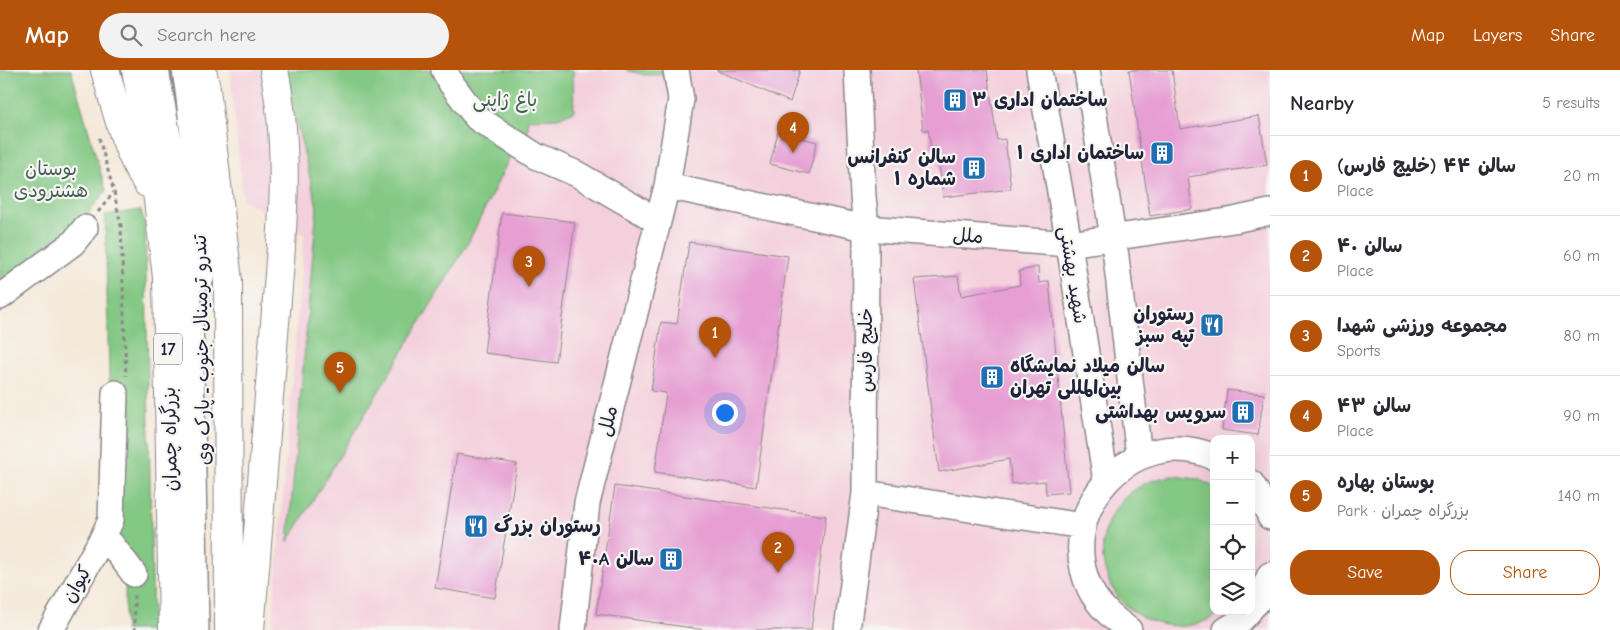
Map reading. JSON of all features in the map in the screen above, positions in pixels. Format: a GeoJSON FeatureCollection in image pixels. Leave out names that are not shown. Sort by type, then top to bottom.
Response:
{"type":"FeatureCollection","features":[{"type":"Feature","properties":{"kind":"highway"},"geometry":{"type":"LineString","coordinates":[[105,70],[126,139],[140,173],[158,200]]}},
{"type":"Feature","properties":{"kind":"highway","name":"بزرگراه چمران"},"geometry":{"type":"LineString","coordinates":[[136,70],[158,200],[167,277],[173,630]]}},
{"type":"Feature","properties":{"kind":"highway"},"geometry":{"type":"LineString","coordinates":[[202,70],[228,281],[229,630]]}},
{"type":"Feature","properties":{"kind":"highway"},"geometry":{"type":"LineString","coordinates":[[250,630],[280,254],[284,157],[283,127],[274,70]]}},
{"type":"Feature","properties":{"kind":"street"},"geometry":{"type":"LineString","coordinates":[[156,70],[175,176],[190,314],[196,630]]}},
{"type":"Feature","properties":{"kind":"street","name":"تندرو ترمینال جنوب ـ پارک وی"},"geometry":{"type":"LineString","coordinates":[[185,70],[200,208],[207,630]]}},
{"type":"Feature","properties":{"kind":"street"},"geometry":{"type":"LineString","coordinates":[[444,70],[451,83],[477,118],[536,156],[577,174],[658,221]]}},
{"type":"Feature","properties":{"kind":"street","name":"ملل"},"geometry":{"type":"LineString","coordinates":[[573,630],[587,503],[667,186],[682,99],[676,70]]}},
{"type":"Feature","properties":{"kind":"street","name":"خلیج فارس"},"geometry":{"type":"LineString","coordinates":[[847,630],[865,493],[866,228],[862,196],[857,70]]}},
{"type":"Feature","properties":{"kind":"street","name":"شهید بهشتی"},"geometry":{"type":"LineString","coordinates":[[1039,70],[1069,244],[1106,481]]}},
{"type":"Feature","properties":{"kind":"street"},"geometry":{"type":"LineString","coordinates":[[1087,70],[1116,257],[1139,457]]}},
{"type":"Feature","properties":{"kind":"street","name":"ملل"},"geometry":{"type":"LineString","coordinates":[[667,186],[866,228],[1069,244],[1234,220],[1270,212]]}},
{"type":"Feature","properties":{"kind":"street"},"geometry":{"type":"LineString","coordinates":[[0,297],[73,243],[85,228]]}},
{"type":"Feature","properties":{"kind":"street","name":"کیوان"},"geometry":{"type":"LineString","coordinates":[[50,630],[108,541],[121,387]]}},
{"type":"Feature","properties":{"kind":"street"},"geometry":{"type":"LineString","coordinates":[[1129,630],[1109,616],[1090,589],[1081,558],[1083,526],[1088,510],[1095,495],[1106,481],[1121,467],[1139,457],[1170,449],[1201,452],[1210,455]]}},
{"type":"Feature","properties":{"kind":"street"},"geometry":{"type":"LineString","coordinates":[[1255,490],[1270,517]]}},
{"type":"Feature","properties":{"kind":"street"},"geometry":{"type":"LineString","coordinates":[[865,493],[1083,526]]}},
{"type":"Feature","properties":{"kind":"street"},"geometry":{"type":"LineString","coordinates":[[108,541],[134,574]]}},
{"type":"Feature","properties":{"kind":"street"},"geometry":{"type":"LineString","coordinates":[[1240,620],[1259,600],[1270,575]]}},
{"type":"Feature","properties":{"kind":"path"},"geometry":{"type":"LineString","coordinates":[[96,129],[114,192],[121,226],[121,387]]}},
{"type":"Feature","properties":{"kind":"path"},"geometry":{"type":"LineString","coordinates":[[134,574],[135,630]]}},
{"type":"Feature","properties":{"kind":"shaded area"},"geometry":{"type":"Polygon","coordinates":[[[230,70],[1270,70],[1270,630],[272,630],[304,234],[243,200],[230,70]]]}},
{"type":"Feature","properties":{"kind":"green space","name":"بوستان هشترودی"},"geometry":{"type":"Polygon","coordinates":[[[0,70],[71,70],[106,191],[74,231],[0,287],[0,70]]]}},
{"type":"Feature","properties":{"kind":"green space"},"geometry":{"type":"Polygon","coordinates":[[[284,70],[436,70],[512,153],[468,243],[288,542],[317,207],[284,70]]]}},
{"type":"Feature","properties":{"kind":"green space","name":"باغ ژاپنی"},"geometry":{"type":"Polygon","coordinates":[[[454,70],[573,70],[574,111],[558,118],[528,119],[528,140],[506,141],[454,70]]]}},
{"type":"Feature","properties":{"kind":"green space"},"geometry":{"type":"Polygon","coordinates":[[[626,70],[663,70],[664,75],[644,75],[626,70]]]}},
{"type":"Feature","properties":{"kind":"green space"},"geometry":{"type":"Polygon","coordinates":[[[141,210],[145,226],[153,630],[125,630],[125,575],[113,536],[105,215],[141,210]]]}},
{"type":"Feature","properties":{"kind":"green space"},"geometry":{"type":"Polygon","coordinates":[[[1172,476],[1198,479],[1210,485],[1210,615],[1217,615],[1204,622],[1184,626],[1155,623],[1132,611],[1115,592],[1105,570],[1103,546],[1108,522],[1123,500],[1146,483],[1172,476]]]}},
{"type":"Feature","properties":{"kind":"building"},"geometry":{"type":"Polygon","coordinates":[[[160,70],[171,70],[176,102],[166,104],[160,70]]]}},
{"type":"Feature","properties":{"kind":"building"},"geometry":{"type":"Polygon","coordinates":[[[716,70],[800,70],[790,102],[716,70]]]}},
{"type":"Feature","properties":{"kind":"building","name":"ساختمان اداری ۳"},"geometry":{"type":"Polygon","coordinates":[[[916,70],[987,70],[997,140],[1005,139],[1011,189],[943,197],[937,147],[931,148],[928,130],[923,130],[916,70]]]}},
{"type":"Feature","properties":{"kind":"building","name":"ساختمان اداری ۱"},"geometry":{"type":"Polygon","coordinates":[[[1129,70],[1172,70],[1180,129],[1259,116],[1267,165],[1188,177],[1192,209],[1150,216],[1129,70]]]}},
{"type":"Feature","properties":{"kind":"building"},"geometry":{"type":"Polygon","coordinates":[[[778,132],[817,142],[809,174],[770,164],[778,132]]]}},
{"type":"Feature","properties":{"kind":"building"},"geometry":{"type":"Polygon","coordinates":[[[502,213],[575,222],[556,362],[484,353],[502,213]]]}},
{"type":"Feature","properties":{"kind":"building"},"geometry":{"type":"Polygon","coordinates":[[[689,242],[788,256],[756,487],[655,472],[666,393],[651,391],[661,322],[677,324],[689,242]]]}},
{"type":"Feature","properties":{"kind":"building","name":"سالن میلاد نمایشگاه بین‌المللی تهران"},"geometry":{"type":"Polygon","coordinates":[[[1038,267],[1039,283],[1049,281],[1069,492],[1046,494],[1045,481],[1012,484],[1009,459],[939,472],[914,279],[958,276],[961,296],[1020,285],[1019,271],[1038,267]]]}},
{"type":"Feature","properties":{"kind":"building","name":"سرویس بهداشتی"},"geometry":{"type":"Polygon","coordinates":[[[1227,390],[1264,394],[1258,435],[1222,430],[1227,390]]]}},
{"type":"Feature","properties":{"kind":"building","name":"رستوران بزرگ"},"geometry":{"type":"Polygon","coordinates":[[[457,454],[517,464],[495,598],[435,588],[457,454]]]}},
{"type":"Feature","properties":{"kind":"building","name":"۴۰A سالن"},"geometry":{"type":"Polygon","coordinates":[[[615,486],[826,516],[811,630],[706,630],[596,614],[615,486]]]}},
{"type":"Feature","properties":{"kind":"place","name":"ساختمان اداری ۳"},"geometry":{"type":"Point","coordinates":[955,100]}},
{"type":"Feature","properties":{"kind":"place","name":"سالن ۴۳"},"geometry":{"type":"Point","coordinates":[793,153]}},
{"type":"Feature","properties":{"kind":"place","name":"ساختمان اداری ۱"},"geometry":{"type":"Point","coordinates":[1162,153]}},
{"type":"Feature","properties":{"kind":"place","name":"سالن کنفرانس شماره ۱"},"geometry":{"type":"Point","coordinates":[974,168]}},
{"type":"Feature","properties":{"kind":"place","name":"مجموعه ورزشی شهدا"},"geometry":{"type":"Point","coordinates":[529,287]}},
{"type":"Feature","properties":{"kind":"place","name":"رستوران تپه سبز"},"geometry":{"type":"Point","coordinates":[1212,325]}},
{"type":"Feature","properties":{"kind":"place","name":"سالن ۴۴ (خلیج فارس)"},"geometry":{"type":"Point","coordinates":[715,358]}},
{"type":"Feature","properties":{"kind":"place","name":"سالن میلاد نمایشگاه بین‌المللی تهران"},"geometry":{"type":"Point","coordinates":[992,377]}},
{"type":"Feature","properties":{"kind":"place","name":"بوستان بهاره"},"geometry":{"type":"Point","coordinates":[340,393]}},
{"type":"Feature","properties":{"kind":"place","name":"سرویس بهداشتی"},"geometry":{"type":"Point","coordinates":[1243,412]}},
{"type":"Feature","properties":{"kind":"place","name":"رستوران بزرگ"},"geometry":{"type":"Point","coordinates":[476,526]}},
{"type":"Feature","properties":{"kind":"place","name":"۴۰A سالن"},"geometry":{"type":"Point","coordinates":[671,559]}},
{"type":"Feature","properties":{"kind":"place","name":"سالن ۴۰"},"geometry":{"type":"Point","coordinates":[778,573]}}]}
